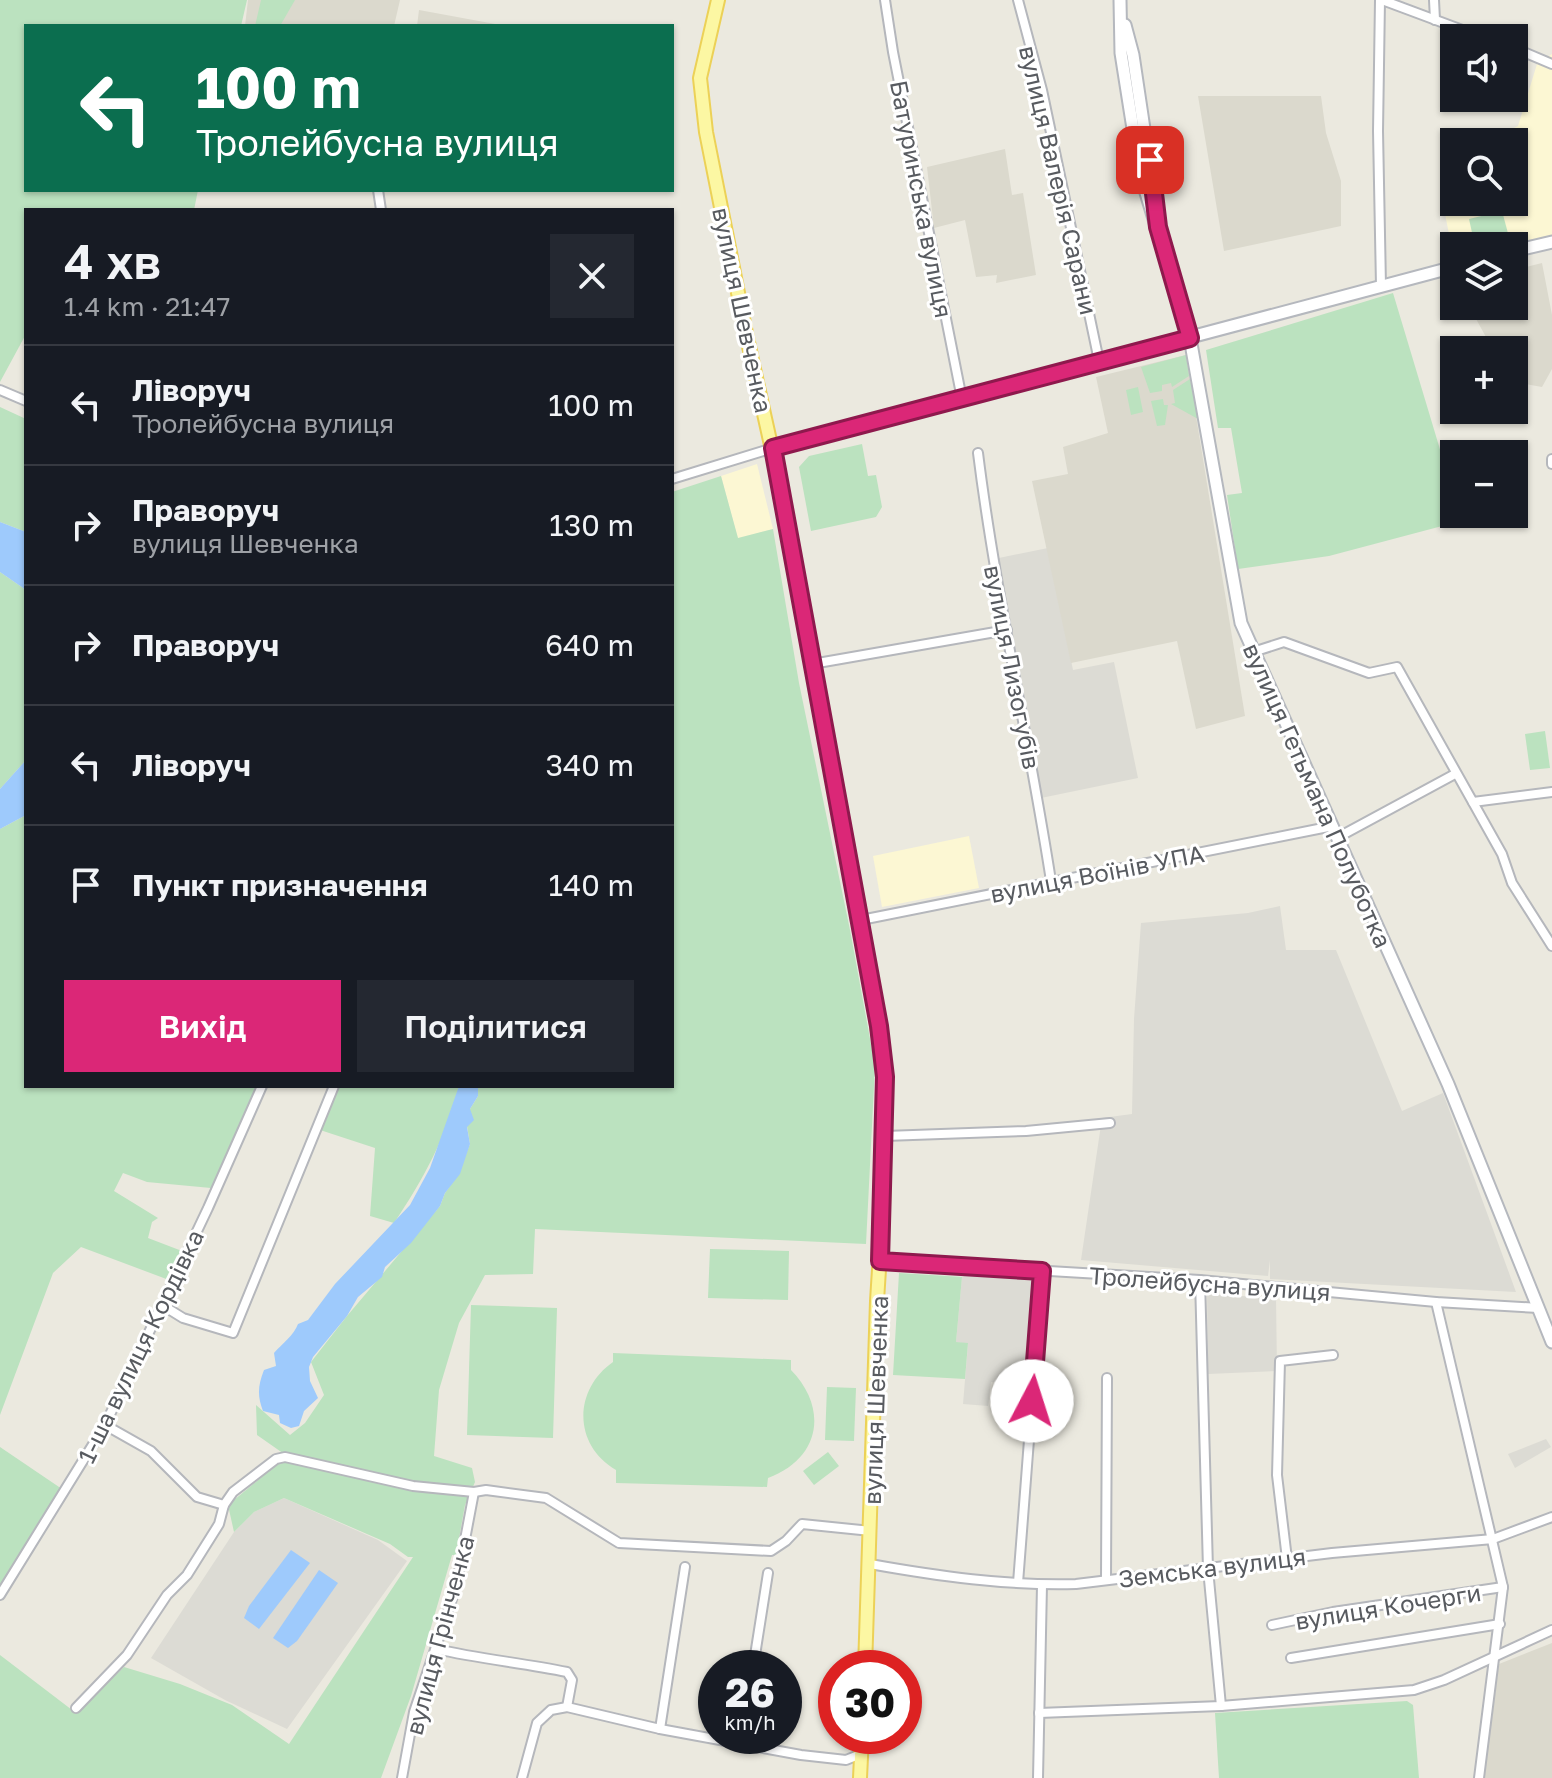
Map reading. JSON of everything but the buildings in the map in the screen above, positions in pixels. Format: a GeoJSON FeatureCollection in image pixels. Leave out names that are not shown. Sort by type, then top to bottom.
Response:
{"type":"FeatureCollection","features":[{"type":"Feature","properties":{"kind":"main road","name":"вулиця Шевченка"},"geometry":{"type":"LineString","coordinates":[[718,0],[702,59],[701,90],[738,291],[773,448],[861,920],[884,1064],[885,1136],[866,1650]]}},
{"type":"Feature","properties":{"kind":"main road"},"geometry":{"type":"LineString","coordinates":[[860,1778],[861,1754]]}},
{"type":"Feature","properties":{"kind":"street","name":"Батуринська вулиця"},"geometry":{"type":"LineString","coordinates":[[885,0],[962,399]]}},
{"type":"Feature","properties":{"kind":"street","name":"вулиця Валерія Сарани"},"geometry":{"type":"LineString","coordinates":[[1018,0],[1042,90],[1099,361]]}},
{"type":"Feature","properties":{"kind":"street"},"geometry":{"type":"LineString","coordinates":[[1381,286],[1378,131],[1381,0],[1446,24]]}},
{"type":"Feature","properties":{"kind":"street"},"geometry":{"type":"LineString","coordinates":[[1434,0],[1435,20]]}},
{"type":"Feature","properties":{"kind":"street","name":"вулиця Гетьмана Полуботка"},"geometry":{"type":"LineString","coordinates":[[1121,6],[1121,53],[1140,173],[1190,338],[1241,623],[1486,1174],[1552,1342]]}},
{"type":"Feature","properties":{"kind":"street"},"geometry":{"type":"LineString","coordinates":[[1528,54],[1552,64]]}},
{"type":"Feature","properties":{"kind":"street"},"geometry":{"type":"LineString","coordinates":[[1528,248],[1552,242]]}},
{"type":"Feature","properties":{"kind":"street"},"geometry":{"type":"LineString","coordinates":[[674,478],[773,448],[1440,271]]}},
{"type":"Feature","properties":{"kind":"street"},"geometry":{"type":"LineString","coordinates":[[0,390],[24,400]]}},
{"type":"Feature","properties":{"kind":"street","name":"вулиця Лизогубів"},"geometry":{"type":"LineString","coordinates":[[978,453],[988,536],[1039,800],[1051,881]]}},
{"type":"Feature","properties":{"kind":"street"},"geometry":{"type":"LineString","coordinates":[[812,664],[1007,630]]}},
{"type":"Feature","properties":{"kind":"street"},"geometry":{"type":"LineString","coordinates":[[1253,652],[1284,642],[1369,673],[1397,667],[1502,854],[1512,883],[1552,946]]}},
{"type":"Feature","properties":{"kind":"street","name":"вулиця Воїнів УПА"},"geometry":{"type":"LineString","coordinates":[[861,920],[1051,881],[1335,830],[1344,834],[1455,774]]}},
{"type":"Feature","properties":{"kind":"street"},"geometry":{"type":"LineString","coordinates":[[1473,802],[1552,792]]}},
{"type":"Feature","properties":{"kind":"street","name":"1-ша вулиця Кордівка"},"geometry":{"type":"LineString","coordinates":[[0,1595],[105,1425],[261,1088]]}},
{"type":"Feature","properties":{"kind":"street"},"geometry":{"type":"LineString","coordinates":[[162,1305],[183,1318],[233,1333],[333,1088]]}},
{"type":"Feature","properties":{"kind":"street"},"geometry":{"type":"LineString","coordinates":[[885,1136],[1026,1131],[1110,1123]]}},
{"type":"Feature","properties":{"kind":"street","name":"Тролейбусна вулиця"},"geometry":{"type":"LineString","coordinates":[[880,1261],[1200,1280],[1436,1302],[1539,1308]]}},
{"type":"Feature","properties":{"kind":"street"},"geometry":{"type":"LineString","coordinates":[[1018,1583],[1042,1271]]}},
{"type":"Feature","properties":{"kind":"street"},"geometry":{"type":"LineString","coordinates":[[1200,1280],[1208,1569],[1221,1706]]}},
{"type":"Feature","properties":{"kind":"street","name":"вулиця Кочерги"},"geometry":{"type":"LineString","coordinates":[[1436,1302],[1503,1587],[1479,1778]]}},
{"type":"Feature","properties":{"kind":"street"},"geometry":{"type":"LineString","coordinates":[[1287,1559],[1277,1475],[1280,1361],[1333,1355]]}},
{"type":"Feature","properties":{"kind":"street"},"geometry":{"type":"LineString","coordinates":[[1106,1580],[1107,1378]]}},
{"type":"Feature","properties":{"kind":"street"},"geometry":{"type":"LineString","coordinates":[[105,1425],[151,1451],[197,1497],[224,1505]]}},
{"type":"Feature","properties":{"kind":"street"},"geometry":{"type":"LineString","coordinates":[[76,1708],[127,1655],[167,1595],[187,1575],[219,1524],[224,1505],[233,1492],[276,1459],[285,1457],[413,1486],[474,1492],[486,1490],[546,1498],[619,1543],[771,1551],[802,1524],[871,1531]]}},
{"type":"Feature","properties":{"kind":"street","name":"вулиця Грінченка"},"geometry":{"type":"LineString","coordinates":[[402,1778],[414,1712],[456,1587],[474,1492]]}},
{"type":"Feature","properties":{"kind":"street","name":"Земська вулиця"},"geometry":{"type":"LineString","coordinates":[[870,1564],[979,1580],[1042,1585],[1493,1539],[1552,1517]]}},
{"type":"Feature","properties":{"kind":"street"},"geometry":{"type":"LineString","coordinates":[[660,1729],[685,1567]]}},
{"type":"Feature","properties":{"kind":"street"},"geometry":{"type":"LineString","coordinates":[[756,1650],[768,1573]]}},
{"type":"Feature","properties":{"kind":"street"},"geometry":{"type":"LineString","coordinates":[[1038,1778],[1042,1585]]}},
{"type":"Feature","properties":{"kind":"street","name":"вулиця Кочерги"},"geometry":{"type":"LineString","coordinates":[[1272,1625],[1333,1612],[1503,1587]]}},
{"type":"Feature","properties":{"kind":"street","name":"вулиця Кочерги"},"geometry":{"type":"LineString","coordinates":[[1291,1658],[1500,1624]]}},
{"type":"Feature","properties":{"kind":"street"},"geometry":{"type":"LineString","coordinates":[[1039,1713],[1221,1706],[1414,1690],[1444,1680],[1552,1630]]}},
{"type":"Feature","properties":{"kind":"street"},"geometry":{"type":"LineString","coordinates":[[436,1649],[567,1672],[572,1680],[567,1707]]}},
{"type":"Feature","properties":{"kind":"street"},"geometry":{"type":"LineString","coordinates":[[522,1778],[537,1723],[551,1710],[567,1707],[660,1729],[698,1734]]}},
{"type":"Feature","properties":{"kind":"street"},"geometry":{"type":"LineString","coordinates":[[802,1752],[846,1760],[861,1754]]}},
{"type":"Feature","properties":{"kind":"shaded area"},"geometry":{"type":"Polygon","coordinates":[[[248,0],[400,0],[394,24],[245,24],[248,0]]]}},
{"type":"Feature","properties":{"kind":"shaded area"},"geometry":{"type":"Polygon","coordinates":[[[419,10],[495,24],[417,24],[419,10]]]}},
{"type":"Feature","properties":{"kind":"shaded area"},"geometry":{"type":"Polygon","coordinates":[[[1552,54],[1552,237],[1528,243],[1528,232],[1449,232],[1445,216],[1528,216],[1528,128],[1514,128],[1518,126],[1522,112],[1528,112],[1528,93],[1537,64],[1552,54]]]}},
{"type":"Feature","properties":{"kind":"shaded area"},"geometry":{"type":"Polygon","coordinates":[[[1198,96],[1321,96],[1326,133],[1341,181],[1341,226],[1224,251],[1198,96]]]}},
{"type":"Feature","properties":{"kind":"shaded area"},"geometry":{"type":"Polygon","coordinates":[[[1005,149],[1012,195],[1023,193],[1036,275],[996,283],[997,275],[976,277],[965,220],[934,228],[927,167],[1005,149]]]}},
{"type":"Feature","properties":{"kind":"shaded area"},"geometry":{"type":"Polygon","coordinates":[[[1542,263],[1552,315],[1552,369],[1542,387],[1528,384],[1528,336],[1485,336],[1477,320],[1528,320],[1528,266],[1542,263]]]}},
{"type":"Feature","properties":{"kind":"shaded area"},"geometry":{"type":"Polygon","coordinates":[[[1186,355],[1245,716],[1196,729],[1177,641],[1071,663],[1032,481],[1068,474],[1063,447],[1108,433],[1096,377],[1186,355]]]}},
{"type":"Feature","properties":{"kind":"shaded area"},"geometry":{"type":"Polygon","coordinates":[[[757,464],[773,529],[738,539],[721,476],[757,464]]]}},
{"type":"Feature","properties":{"kind":"shaded area"},"geometry":{"type":"Polygon","coordinates":[[[1048,548],[1073,670],[1114,662],[1138,778],[1041,798],[994,559],[1048,548]]]}},
{"type":"Feature","properties":{"kind":"shaded area"},"geometry":{"type":"Polygon","coordinates":[[[969,836],[979,888],[882,907],[873,856],[969,836]]]}},
{"type":"Feature","properties":{"kind":"shaded area"},"geometry":{"type":"Polygon","coordinates":[[[1280,906],[1286,950],[1336,950],[1402,1111],[1443,1093],[1516,1292],[1270,1279],[1270,1260],[1268,1276],[1081,1260],[1102,1118],[1132,1114],[1134,1019],[1141,923],[1248,913],[1280,906]]]}},
{"type":"Feature","properties":{"kind":"shaded area"},"geometry":{"type":"Polygon","coordinates":[[[968,1274],[1034,1279],[1025,1385],[991,1382],[988,1406],[963,1404],[968,1344],[956,1342],[962,1277],[968,1274]]]}},
{"type":"Feature","properties":{"kind":"shaded area"},"geometry":{"type":"Polygon","coordinates":[[[1207,1294],[1276,1298],[1277,1371],[1208,1374],[1207,1294]]]}},
{"type":"Feature","properties":{"kind":"shaded area"},"geometry":{"type":"Polygon","coordinates":[[[1546,1439],[1551,1447],[1515,1468],[1508,1454],[1546,1439]]]}},
{"type":"Feature","properties":{"kind":"shaded area"},"geometry":{"type":"Polygon","coordinates":[[[284,1498],[378,1540],[407,1561],[287,1729],[225,1700],[151,1658],[234,1532],[254,1512],[284,1498]]]}},
{"type":"Feature","properties":{"kind":"shaded area"},"geometry":{"type":"Polygon","coordinates":[[[1552,1643],[1552,1778],[1484,1778],[1499,1664],[1552,1643]]]}},
{"type":"Feature","properties":{"kind":"green space"},"geometry":{"type":"Polygon","coordinates":[[[0,0],[247,0],[241,24],[24,24],[24,192],[198,192],[194,208],[24,208],[24,338],[0,382],[0,0]]]}},
{"type":"Feature","properties":{"kind":"green space"},"geometry":{"type":"Polygon","coordinates":[[[261,0],[295,0],[281,24],[255,24],[261,0]]]}},
{"type":"Feature","properties":{"kind":"green space"},"geometry":{"type":"Polygon","coordinates":[[[1503,216],[1508,232],[1472,232],[1469,219],[1503,216]]]}},
{"type":"Feature","properties":{"kind":"green space"},"geometry":{"type":"Polygon","coordinates":[[[1393,293],[1440,449],[1440,527],[1329,556],[1238,569],[1227,495],[1242,493],[1231,428],[1218,428],[1206,350],[1393,293]]]}},
{"type":"Feature","properties":{"kind":"green space"},"geometry":{"type":"Polygon","coordinates":[[[1186,355],[1189,376],[1172,387],[1171,383],[1162,385],[1162,391],[1150,393],[1141,367],[1186,355]]]}},
{"type":"Feature","properties":{"kind":"green space"},"geometry":{"type":"Polygon","coordinates":[[[1190,379],[1198,419],[1171,404],[1175,403],[1173,390],[1190,379]]]}},
{"type":"Feature","properties":{"kind":"green space"},"geometry":{"type":"Polygon","coordinates":[[[1138,387],[1143,412],[1131,415],[1126,390],[1138,387]]]}},
{"type":"Feature","properties":{"kind":"green space"},"geometry":{"type":"Polygon","coordinates":[[[1163,399],[1164,405],[1168,405],[1165,425],[1157,426],[1151,401],[1163,399]]]}},
{"type":"Feature","properties":{"kind":"green space"},"geometry":{"type":"Polygon","coordinates":[[[0,407],[24,418],[24,531],[0,522],[0,407]]]}},
{"type":"Feature","properties":{"kind":"green space"},"geometry":{"type":"Polygon","coordinates":[[[862,444],[868,476],[876,475],[882,507],[876,517],[811,531],[799,467],[809,456],[862,444]]]}},
{"type":"Feature","properties":{"kind":"green space"},"geometry":{"type":"Polygon","coordinates":[[[721,476],[738,538],[773,529],[799,683],[875,1066],[866,1244],[535,1229],[533,1274],[485,1275],[459,1323],[439,1390],[434,1456],[472,1468],[475,1482],[465,1505],[456,1555],[452,1555],[411,1696],[381,1778],[0,1778],[0,1655],[76,1713],[124,1667],[180,1684],[232,1705],[289,1744],[413,1557],[284,1498],[254,1512],[234,1532],[228,1505],[287,1456],[257,1435],[256,1405],[290,1435],[305,1423],[324,1395],[311,1362],[440,1206],[458,1175],[470,1144],[467,1126],[478,1088],[674,1088],[674,491],[721,476]]]}},
{"type":"Feature","properties":{"kind":"green space"},"geometry":{"type":"Polygon","coordinates":[[[0,572],[24,589],[24,762],[0,789],[0,572]]]}},
{"type":"Feature","properties":{"kind":"green space"},"geometry":{"type":"Polygon","coordinates":[[[1545,731],[1550,768],[1530,770],[1525,734],[1545,731]]]}},
{"type":"Feature","properties":{"kind":"green space"},"geometry":{"type":"Polygon","coordinates":[[[24,816],[24,1088],[257,1088],[211,1188],[147,1182],[123,1173],[114,1191],[158,1218],[152,1222],[148,1238],[182,1251],[181,1259],[169,1280],[81,1247],[53,1273],[0,1415],[0,829],[24,816]]]}},
{"type":"Feature","properties":{"kind":"green space"},"geometry":{"type":"Polygon","coordinates":[[[333,1088],[458,1088],[433,1157],[394,1223],[370,1216],[375,1148],[317,1129],[333,1088]]]}},
{"type":"Feature","properties":{"kind":"green space"},"geometry":{"type":"Polygon","coordinates":[[[710,1249],[789,1251],[788,1300],[708,1298],[710,1249]]]}},
{"type":"Feature","properties":{"kind":"green space"},"geometry":{"type":"Polygon","coordinates":[[[899,1273],[962,1277],[956,1342],[968,1343],[965,1379],[893,1375],[899,1273]]]}},
{"type":"Feature","properties":{"kind":"green space"},"geometry":{"type":"Polygon","coordinates":[[[471,1305],[557,1308],[553,1438],[467,1435],[471,1305]]]}},
{"type":"Feature","properties":{"kind":"green space"},"geometry":{"type":"Polygon","coordinates":[[[613,1353],[791,1360],[791,1370],[811,1401],[814,1416],[808,1446],[799,1459],[768,1478],[767,1487],[616,1483],[616,1470],[592,1447],[583,1417],[591,1387],[613,1362],[613,1353]]]}},
{"type":"Feature","properties":{"kind":"green space"},"geometry":{"type":"Polygon","coordinates":[[[827,1387],[856,1388],[854,1441],[825,1440],[827,1387]]]}},
{"type":"Feature","properties":{"kind":"green space"},"geometry":{"type":"Polygon","coordinates":[[[0,1447],[62,1489],[35,1528],[0,1599],[0,1447]]]}},
{"type":"Feature","properties":{"kind":"green space"},"geometry":{"type":"Polygon","coordinates":[[[828,1452],[839,1466],[814,1485],[803,1471],[828,1452]]]}},
{"type":"Feature","properties":{"kind":"green space"},"geometry":{"type":"Polygon","coordinates":[[[1407,1701],[1413,1705],[1419,1778],[1219,1778],[1215,1713],[1407,1701]]]}},
{"type":"Feature","properties":{"kind":"water"},"geometry":{"type":"Polygon","coordinates":[[[0,522],[24,531],[24,589],[0,572],[0,522]]]}},
{"type":"Feature","properties":{"kind":"water"},"geometry":{"type":"Polygon","coordinates":[[[24,762],[24,816],[0,829],[0,789],[24,762]]]}},
{"type":"Feature","properties":{"kind":"water"},"geometry":{"type":"Polygon","coordinates":[[[458,1088],[478,1088],[478,1096],[470,1109],[474,1120],[467,1127],[470,1144],[460,1174],[411,1243],[385,1267],[382,1277],[358,1297],[347,1316],[313,1357],[309,1367],[310,1381],[318,1398],[304,1411],[299,1426],[291,1428],[280,1423],[279,1415],[263,1411],[259,1390],[264,1370],[276,1366],[274,1353],[298,1324],[308,1320],[335,1284],[410,1205],[430,1168],[458,1088]]]}},
{"type":"Feature","properties":{"kind":"water"},"geometry":{"type":"Polygon","coordinates":[[[291,1550],[310,1563],[259,1629],[244,1618],[249,1606],[291,1550]]]}},
{"type":"Feature","properties":{"kind":"water"},"geometry":{"type":"Polygon","coordinates":[[[319,1570],[338,1583],[297,1641],[288,1648],[273,1638],[319,1570]]]}},
{"type":"Feature","properties":{"kind":"route"},"geometry":{"type":"LineString","coordinates":[[1032,1401],[1042,1271],[880,1261],[885,1077],[879,1026],[773,448],[1190,338],[1158,227],[1150,160]]}}]}
